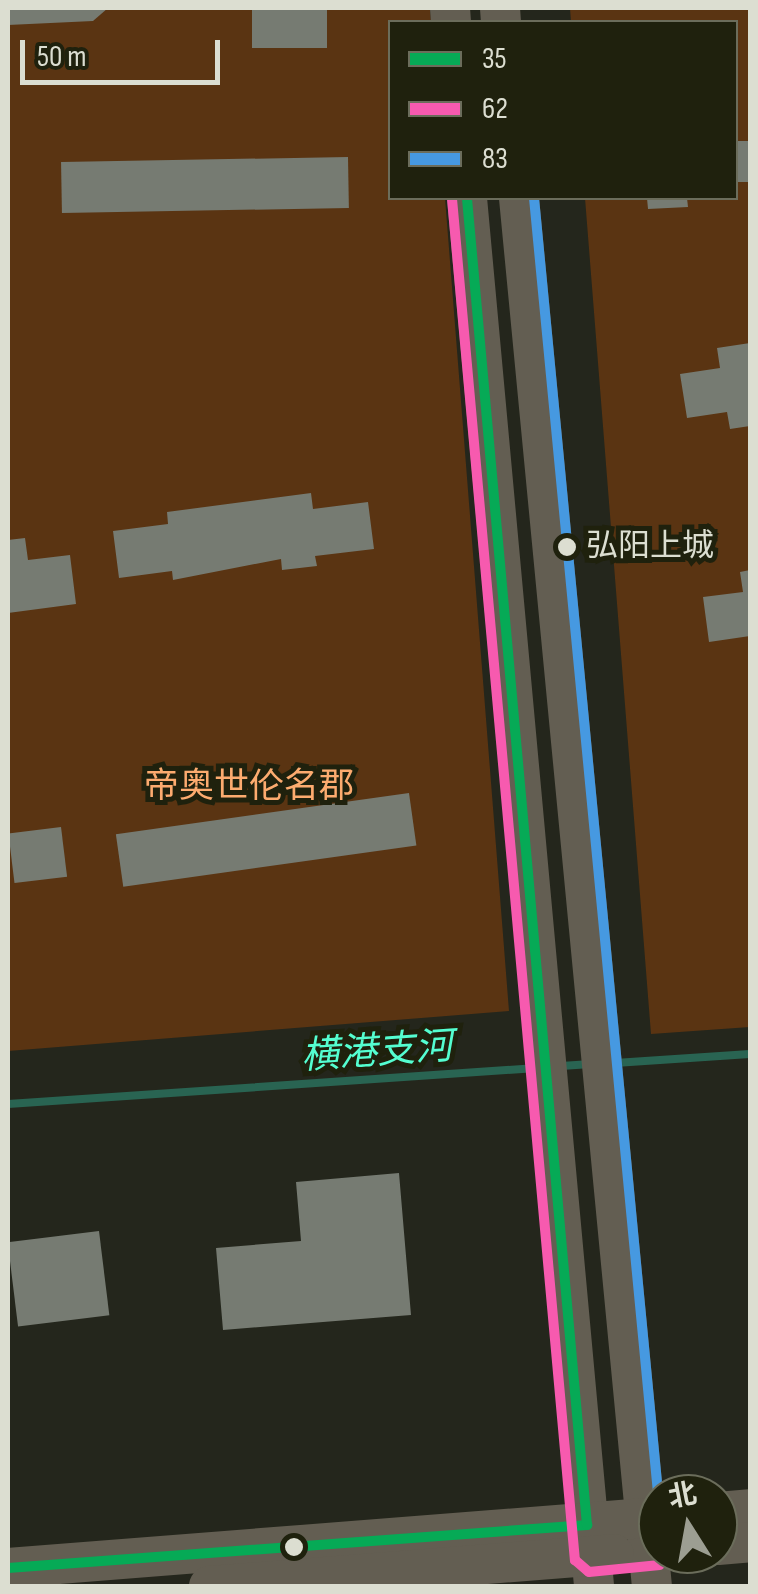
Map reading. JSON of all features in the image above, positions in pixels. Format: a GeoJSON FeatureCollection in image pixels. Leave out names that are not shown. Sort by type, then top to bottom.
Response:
{"type":"FeatureCollection","features":[{"type":"Feature","properties":{"kind":"street"},"geometry":{"type":"LineString","coordinates":[[467,200],[590,1556]]}},
{"type":"Feature","properties":{"kind":"street"},"geometry":{"type":"LineString","coordinates":[[518,200],[645,1474]]}},
{"type":"Feature","properties":{"kind":"street"},"geometry":{"type":"LineString","coordinates":[[209,1586],[590,1556],[638,1547]]}},
{"type":"Feature","properties":{"kind":"street"},"geometry":{"type":"LineString","coordinates":[[8,1568],[590,1556]]}},
{"type":"Feature","properties":{"kind":"green space","name":"帝奥世伦名郡"},"geometry":{"type":"Polygon","coordinates":[[[8,8],[430,8],[431,20],[388,20],[388,200],[445,200],[509,1011],[8,1051],[8,8]]]}},
{"type":"Feature","properties":{"kind":"green space","name":"弘阳上城"},"geometry":{"type":"Polygon","coordinates":[[[570,8],[750,8],[750,1027],[651,1034],[585,200],[738,200],[738,20],[571,20],[570,8]]]}},
{"type":"Feature","properties":{"kind":"building"},"geometry":{"type":"Polygon","coordinates":[[[8,8],[108,8],[93,21],[8,25],[8,8]]]}},
{"type":"Feature","properties":{"kind":"building"},"geometry":{"type":"Polygon","coordinates":[[[252,8],[327,8],[327,48],[252,48],[252,8]]]}},
{"type":"Feature","properties":{"kind":"building"},"geometry":{"type":"Polygon","coordinates":[[[738,141],[750,141],[750,182],[738,182],[738,141]]]}},
{"type":"Feature","properties":{"kind":"building"},"geometry":{"type":"Polygon","coordinates":[[[348,157],[349,208],[62,213],[61,162],[348,157]]]}},
{"type":"Feature","properties":{"kind":"building"},"geometry":{"type":"Polygon","coordinates":[[[647,200],[687,200],[688,207],[648,209],[647,200]]]}},
{"type":"Feature","properties":{"kind":"building"},"geometry":{"type":"Polygon","coordinates":[[[750,343],[750,426],[730,429],[727,412],[687,418],[680,374],[720,368],[717,348],[750,343]]]}},
{"type":"Feature","properties":{"kind":"building"},"geometry":{"type":"Polygon","coordinates":[[[311,493],[313,509],[368,502],[374,549],[315,556],[317,566],[282,570],[281,559],[173,580],[172,571],[119,578],[113,531],[168,524],[167,512],[311,493]]]}},
{"type":"Feature","properties":{"kind":"building"},"geometry":{"type":"Polygon","coordinates":[[[25,538],[28,560],[70,555],[76,604],[8,613],[8,540],[25,538]]]}},
{"type":"Feature","properties":{"kind":"building"},"geometry":{"type":"Polygon","coordinates":[[[750,570],[750,636],[709,642],[703,597],[743,592],[740,572],[750,570]]]}},
{"type":"Feature","properties":{"kind":"building"},"geometry":{"type":"Polygon","coordinates":[[[409,793],[416,845],[123,887],[116,834],[409,793]]]}},
{"type":"Feature","properties":{"kind":"building"},"geometry":{"type":"Polygon","coordinates":[[[61,827],[67,877],[14,883],[8,833],[61,827]]]}},
{"type":"Feature","properties":{"kind":"building"},"geometry":{"type":"Polygon","coordinates":[[[399,1173],[411,1315],[223,1330],[216,1248],[301,1241],[296,1182],[399,1173]]]}},
{"type":"Feature","properties":{"kind":"building"},"geometry":{"type":"Polygon","coordinates":[[[99,1231],[109,1315],[18,1327],[8,1242],[99,1231]]]}},
{"type":"Feature","properties":{"kind":"waterway","name":"横港支河"},"geometry":{"type":"LineString","coordinates":[[615,1063],[750,1054]]}},
{"type":"Feature","properties":{"kind":"waterway","name":"横港支河"},"geometry":{"type":"LineString","coordinates":[[561,1066],[591,1064]]}},
{"type":"Feature","properties":{"kind":"waterway","name":"横港支河"},"geometry":{"type":"LineString","coordinates":[[8,1104],[537,1068]]}},
{"type":"Feature","properties":{"kind":"transit line","name":"62"},"geometry":{"type":"LineString","coordinates":[[452,200],[575,1560],[589,1572],[638,1567]]}},
{"type":"Feature","properties":{"kind":"transit line","name":"35"},"geometry":{"type":"LineString","coordinates":[[8,1568],[587,1525],[467,200]]}},
{"type":"Feature","properties":{"kind":"transit line","name":"83"},"geometry":{"type":"LineString","coordinates":[[534,200],[656,1474]]}},
{"type":"Feature","properties":{"kind":"place","name":"弘阳上城"},"geometry":{"type":"Point","coordinates":[567,547]}}]}
